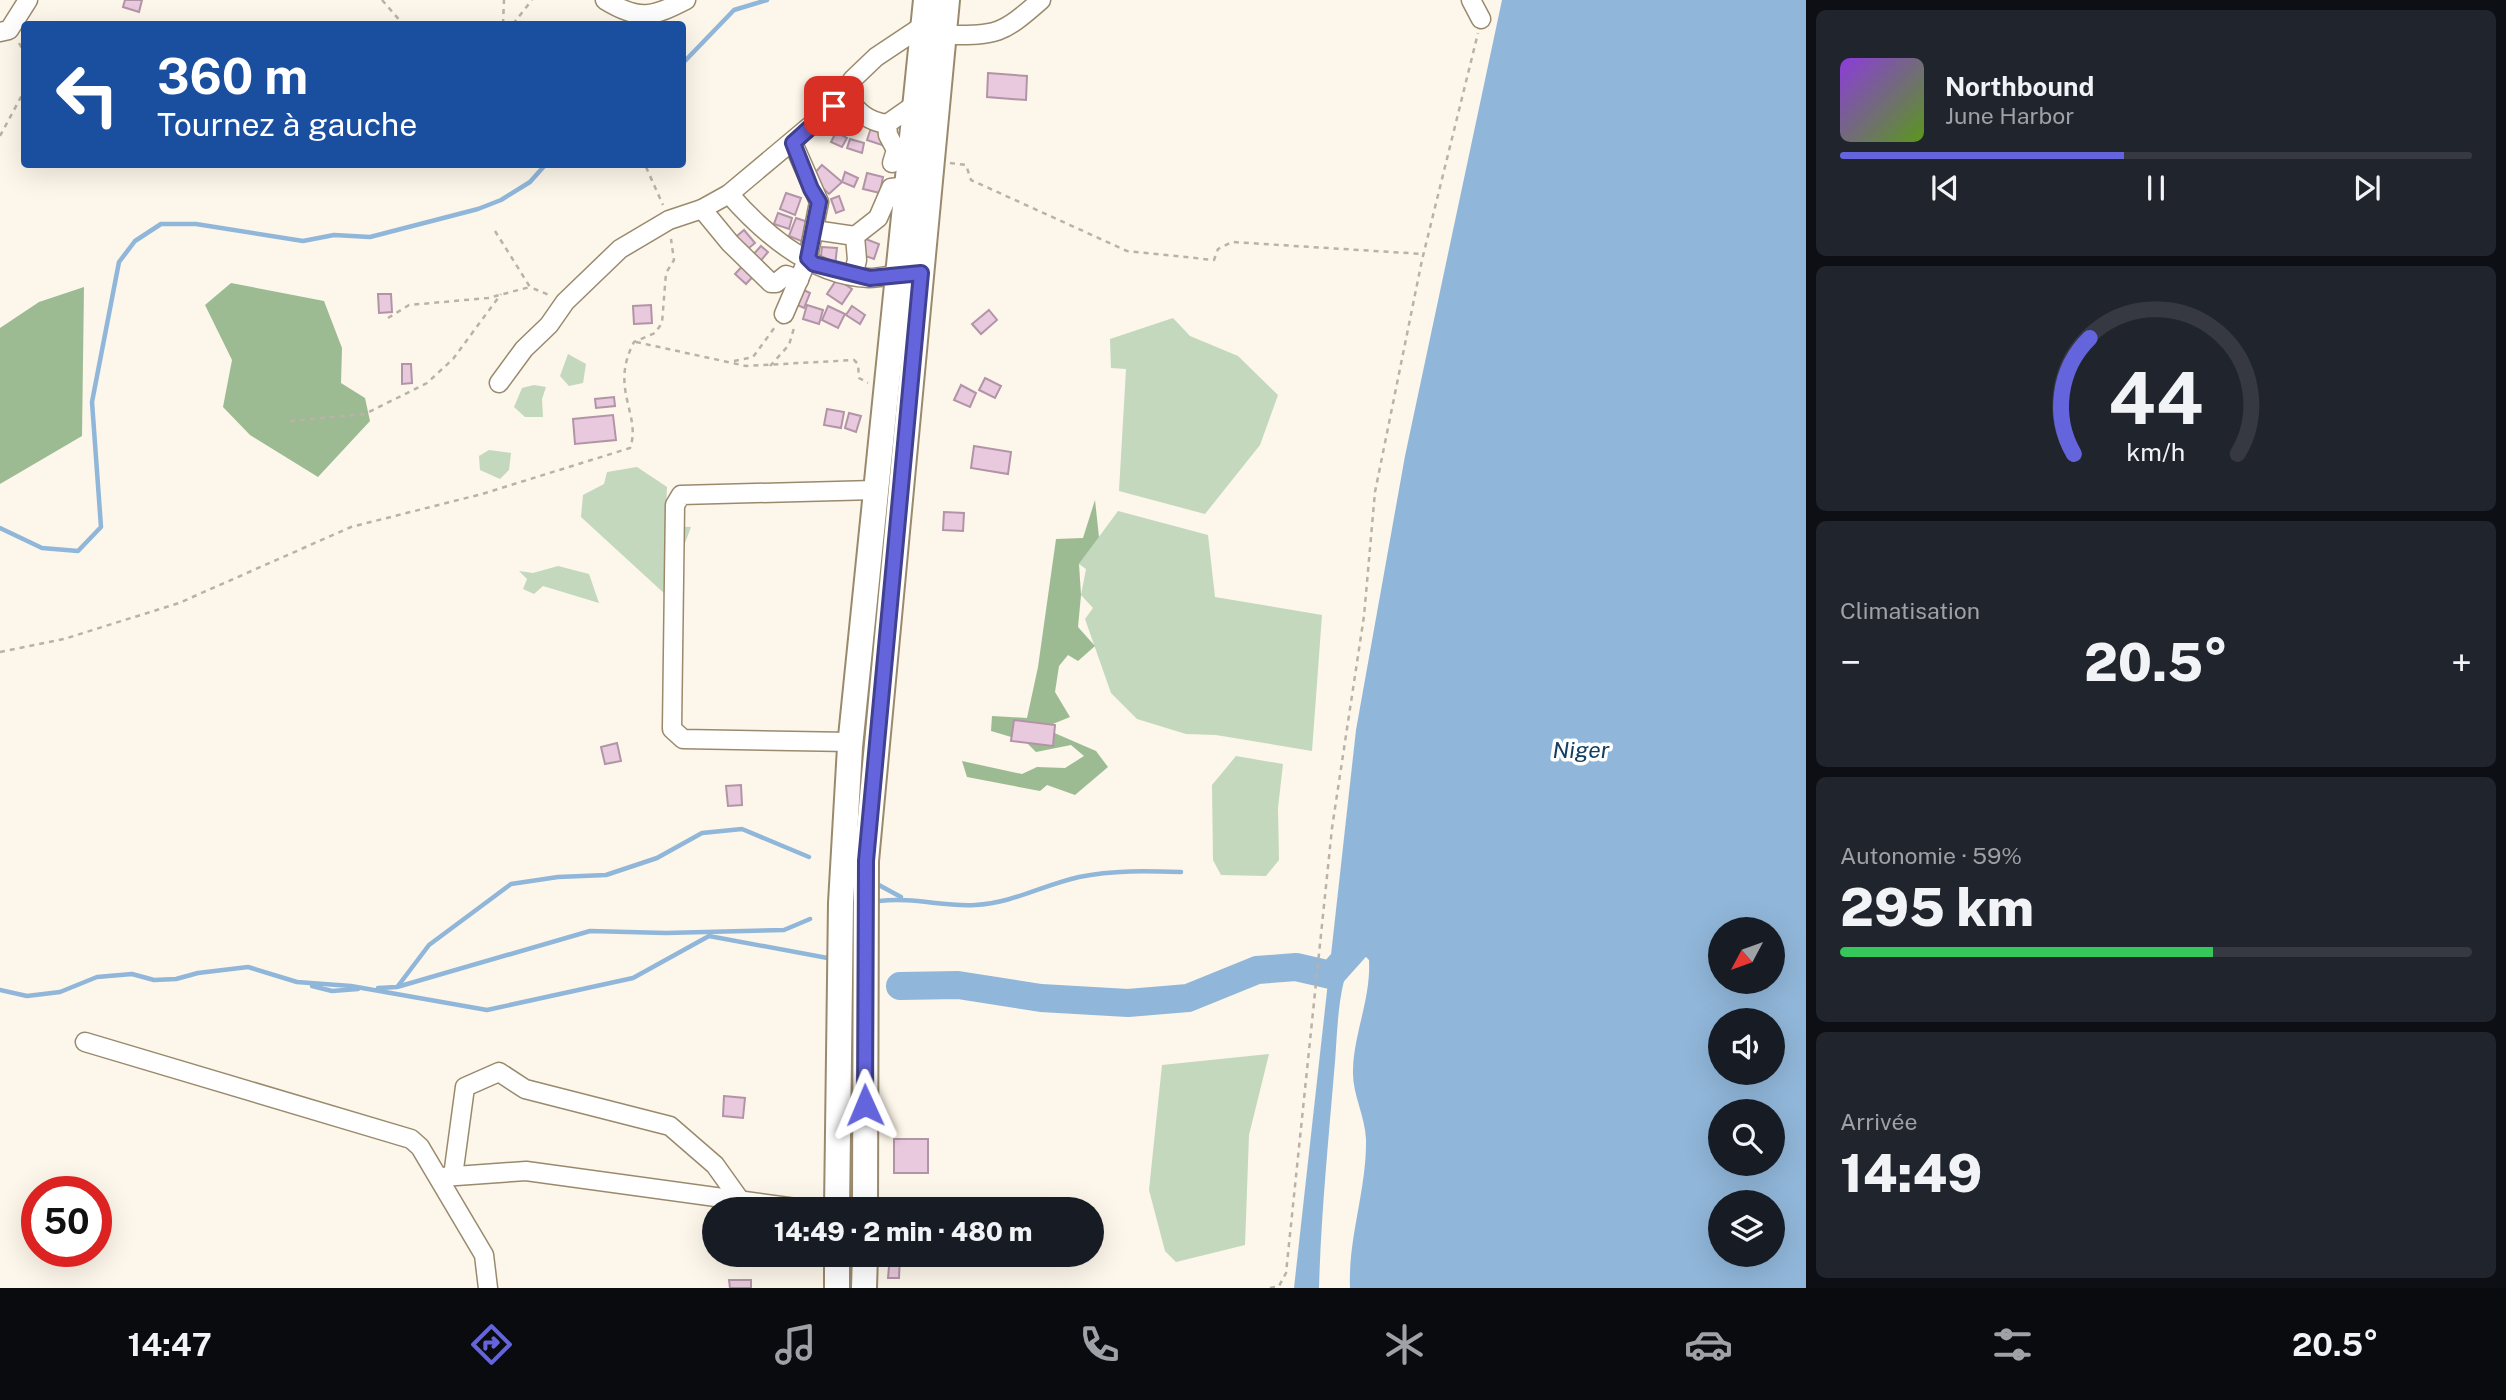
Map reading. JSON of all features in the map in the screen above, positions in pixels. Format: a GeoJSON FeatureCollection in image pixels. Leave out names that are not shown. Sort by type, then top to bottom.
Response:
{"type":"FeatureCollection","features":[{"type":"Feature","properties":{"kind":"main road"},"geometry":{"type":"LineString","coordinates":[[865,1197],[863,980],[866,861],[858,745],[888,612],[909,273],[907,186],[914,105],[935,16]]}},
{"type":"Feature","properties":{"kind":"main road"},"geometry":{"type":"LineString","coordinates":[[838,1197],[841,903],[858,745],[863,609],[884,391],[932,164],[935,16]]}},
{"type":"Feature","properties":{"kind":"main road"},"geometry":{"type":"LineString","coordinates":[[863,609],[888,612]]}},
{"type":"Feature","properties":{"kind":"main road"},"geometry":{"type":"LineString","coordinates":[[839,1181],[866,1180]]}},
{"type":"Feature","properties":{"kind":"main road"},"geometry":{"type":"LineString","coordinates":[[837,1267],[837,1288]]}},
{"type":"Feature","properties":{"kind":"main road"},"geometry":{"type":"LineString","coordinates":[[864,1267],[864,1288]]}},
{"type":"Feature","properties":{"kind":"street"},"geometry":{"type":"LineString","coordinates":[[0,32],[9,30],[28,0]]}},
{"type":"Feature","properties":{"kind":"street"},"geometry":{"type":"LineString","coordinates":[[605,0],[626,11],[656,16],[686,0]]}},
{"type":"Feature","properties":{"kind":"street"},"geometry":{"type":"LineString","coordinates":[[499,383],[524,349],[550,325],[565,302],[621,249],[669,220],[702,209],[729,194],[834,106],[876,57],[935,16],[992,35],[1006,28],[1041,0]]}},
{"type":"Feature","properties":{"kind":"street"},"geometry":{"type":"LineString","coordinates":[[1471,0],[1481,19]]}},
{"type":"Feature","properties":{"kind":"street"},"geometry":{"type":"LineString","coordinates":[[843,94],[862,116],[887,124],[914,105]]}},
{"type":"Feature","properties":{"kind":"street"},"geometry":{"type":"LineString","coordinates":[[887,124],[888,135],[896,150],[892,163]]}},
{"type":"Feature","properties":{"kind":"street"},"geometry":{"type":"LineString","coordinates":[[787,309],[808,258],[819,202],[793,143]]}},
{"type":"Feature","properties":{"kind":"street"},"geometry":{"type":"LineString","coordinates":[[814,230],[855,236],[878,218],[891,188],[907,186]]}},
{"type":"Feature","properties":{"kind":"street"},"geometry":{"type":"LineString","coordinates":[[729,194],[771,237],[814,264],[853,276],[870,278],[909,273]]}},
{"type":"Feature","properties":{"kind":"street"},"geometry":{"type":"LineString","coordinates":[[702,209],[730,243],[771,283],[777,283],[786,275],[799,280]]}},
{"type":"Feature","properties":{"kind":"street"},"geometry":{"type":"LineString","coordinates":[[853,276],[857,260],[855,236]]}},
{"type":"Feature","properties":{"kind":"street"},"geometry":{"type":"LineString","coordinates":[[858,745],[683,739],[676,735],[672,729],[675,505],[681,495],[875,490]]}},
{"type":"Feature","properties":{"kind":"street"},"geometry":{"type":"LineString","coordinates":[[85,1042],[411,1139],[445,1177],[484,1255],[488,1288]]}},
{"type":"Feature","properties":{"kind":"street"},"geometry":{"type":"LineString","coordinates":[[445,1177],[465,1087],[499,1072],[525,1089],[670,1126],[715,1165],[738,1197]]}},
{"type":"Feature","properties":{"kind":"street"},"geometry":{"type":"LineString","coordinates":[[445,1177],[526,1171],[718,1197]]}},
{"type":"Feature","properties":{"kind":"path"},"geometry":{"type":"LineString","coordinates":[[382,0],[400,21]]}},
{"type":"Feature","properties":{"kind":"path"},"geometry":{"type":"LineString","coordinates":[[503,21],[504,0]]}},
{"type":"Feature","properties":{"kind":"path"},"geometry":{"type":"LineString","coordinates":[[516,21],[533,0]]}},
{"type":"Feature","properties":{"kind":"path"},"geometry":{"type":"LineString","coordinates":[[1270,1288],[1279,1286],[1286,1273],[1332,828],[1364,616],[1376,492],[1423,254],[1481,19]]}},
{"type":"Feature","properties":{"kind":"path"},"geometry":{"type":"LineString","coordinates":[[0,136],[21,96]]}},
{"type":"Feature","properties":{"kind":"path"},"geometry":{"type":"LineString","coordinates":[[932,164],[963,163],[968,167],[971,180],[1127,251],[1214,260],[1218,249],[1233,242],[1423,254]]}},
{"type":"Feature","properties":{"kind":"path"},"geometry":{"type":"LineString","coordinates":[[0,652],[64,639],[179,603],[351,527],[482,494],[630,448],[634,436],[622,379],[634,342],[655,333],[662,323],[666,273],[674,260],[669,220],[646,168]]}},
{"type":"Feature","properties":{"kind":"path"},"geometry":{"type":"LineString","coordinates":[[495,231],[530,287],[565,302]]}},
{"type":"Feature","properties":{"kind":"path"},"geometry":{"type":"LineString","coordinates":[[388,317],[410,305],[500,295],[530,287]]}},
{"type":"Feature","properties":{"kind":"path"},"geometry":{"type":"LineString","coordinates":[[290,421],[365,414],[427,383],[453,359],[500,295]]}},
{"type":"Feature","properties":{"kind":"path"},"geometry":{"type":"LineString","coordinates":[[731,362],[753,357],[787,309],[795,316],[789,345],[770,366]]}},
{"type":"Feature","properties":{"kind":"path"},"geometry":{"type":"LineString","coordinates":[[634,342],[746,366],[854,360],[858,364],[859,378],[884,391]]}},
{"type":"Feature","properties":{"kind":"green space"},"geometry":{"type":"Polygon","coordinates":[[[231,283],[324,301],[342,348],[341,383],[365,398],[370,421],[318,477],[250,435],[223,407],[232,360],[205,305],[231,283]]]}},
{"type":"Feature","properties":{"kind":"green space"},"geometry":{"type":"Polygon","coordinates":[[[84,287],[82,436],[0,484],[0,328],[39,302],[84,287]]]}},
{"type":"Feature","properties":{"kind":"green space"},"geometry":{"type":"Polygon","coordinates":[[[1173,318],[1190,336],[1238,356],[1278,395],[1260,445],[1205,514],[1119,491],[1126,369],[1111,368],[1110,339],[1173,318]]]}},
{"type":"Feature","properties":{"kind":"green space"},"geometry":{"type":"Polygon","coordinates":[[[568,354],[586,364],[583,383],[569,386],[560,376],[568,354]]]}},
{"type":"Feature","properties":{"kind":"green space"},"geometry":{"type":"Polygon","coordinates":[[[534,385],[546,387],[542,399],[543,417],[525,417],[514,407],[522,388],[534,385]]]}},
{"type":"Feature","properties":{"kind":"green space"},"geometry":{"type":"Polygon","coordinates":[[[489,450],[511,453],[509,470],[500,479],[480,470],[479,456],[489,450]]]}},
{"type":"Feature","properties":{"kind":"green space"},"geometry":{"type":"Polygon","coordinates":[[[637,467],[667,487],[665,526],[691,527],[666,595],[581,517],[583,495],[604,484],[607,472],[637,467]]]}},
{"type":"Feature","properties":{"kind":"green space"},"geometry":{"type":"Polygon","coordinates":[[[1095,500],[1099,537],[1079,564],[1081,595],[1078,627],[1095,646],[1078,661],[1068,655],[1059,666],[1055,692],[1070,717],[1043,728],[1096,751],[1108,767],[1075,795],[1047,785],[1040,791],[967,777],[962,761],[1022,774],[1037,767],[1065,768],[1084,756],[1071,745],[1036,752],[1025,741],[991,731],[992,716],[1027,718],[1038,667],[1056,539],[1083,538],[1095,500]]]}},
{"type":"Feature","properties":{"kind":"green space"},"geometry":{"type":"Polygon","coordinates":[[[1118,511],[1208,535],[1215,597],[1322,615],[1312,751],[1216,735],[1186,734],[1137,719],[1111,693],[1085,619],[1093,608],[1081,595],[1086,569],[1079,564],[1118,511]]]}},
{"type":"Feature","properties":{"kind":"green space"},"geometry":{"type":"Polygon","coordinates":[[[558,566],[589,574],[599,603],[543,586],[534,594],[523,589],[527,579],[519,571],[533,573],[558,566]]]}},
{"type":"Feature","properties":{"kind":"green space"},"geometry":{"type":"Polygon","coordinates":[[[1236,756],[1283,764],[1278,808],[1279,860],[1266,876],[1221,875],[1213,860],[1212,785],[1236,756]]]}},
{"type":"Feature","properties":{"kind":"green space"},"geometry":{"type":"Polygon","coordinates":[[[1269,1054],[1249,1135],[1245,1245],[1176,1262],[1165,1251],[1149,1190],[1162,1065],[1269,1054]]]}},
{"type":"Feature","properties":{"kind":"water","name":"Niger"},"geometry":{"type":"Polygon","coordinates":[[[1502,0],[1806,0],[1806,1288],[1350,1288],[1352,1250],[1366,1158],[1365,1130],[1353,1079],[1356,1042],[1369,974],[1369,960],[1359,950],[1355,951],[1344,980],[1339,1011],[1319,1288],[1294,1288],[1356,730],[1405,456],[1502,0]]]}},
{"type":"Feature","properties":{"kind":"building"},"geometry":{"type":"Polygon","coordinates":[[[125,0],[142,0],[139,12],[123,7],[125,0]]]}},
{"type":"Feature","properties":{"kind":"building"},"geometry":{"type":"Polygon","coordinates":[[[988,73],[1027,76],[1026,100],[987,97],[988,73]]]}},
{"type":"Feature","properties":{"kind":"building"},"geometry":{"type":"Polygon","coordinates":[[[843,118],[860,122],[858,132],[841,127],[843,118]]]}},
{"type":"Feature","properties":{"kind":"building"},"geometry":{"type":"Polygon","coordinates":[[[871,128],[886,132],[882,145],[867,140],[871,128]]]}},
{"type":"Feature","properties":{"kind":"building"},"geometry":{"type":"Polygon","coordinates":[[[836,132],[847,138],[842,147],[831,142],[836,132]]]}},
{"type":"Feature","properties":{"kind":"building"},"geometry":{"type":"Polygon","coordinates":[[[850,139],[864,143],[862,153],[847,148],[850,139]]]}},
{"type":"Feature","properties":{"kind":"building"},"geometry":{"type":"Polygon","coordinates":[[[822,165],[842,182],[829,194],[811,177],[822,165]]]}},
{"type":"Feature","properties":{"kind":"building"},"geometry":{"type":"Polygon","coordinates":[[[845,172],[858,178],[854,187],[842,182],[845,172]]]}},
{"type":"Feature","properties":{"kind":"building"},"geometry":{"type":"Polygon","coordinates":[[[867,173],[883,177],[880,193],[863,189],[867,173]]]}},
{"type":"Feature","properties":{"kind":"building"},"geometry":{"type":"Polygon","coordinates":[[[786,193],[801,198],[795,215],[780,209],[786,193]]]}},
{"type":"Feature","properties":{"kind":"building"},"geometry":{"type":"Polygon","coordinates":[[[839,196],[844,210],[836,213],[831,199],[839,196]]]}},
{"type":"Feature","properties":{"kind":"building"},"geometry":{"type":"Polygon","coordinates":[[[778,213],[792,218],[789,229],[774,224],[778,213]]]}},
{"type":"Feature","properties":{"kind":"building"},"geometry":{"type":"Polygon","coordinates":[[[796,218],[811,223],[806,243],[789,236],[796,218]]]}},
{"type":"Feature","properties":{"kind":"building"},"geometry":{"type":"Polygon","coordinates":[[[744,230],[755,243],[743,253],[731,241],[744,230]]]}},
{"type":"Feature","properties":{"kind":"building"},"geometry":{"type":"Polygon","coordinates":[[[863,238],[879,244],[874,259],[857,253],[863,238]]]}},
{"type":"Feature","properties":{"kind":"building"},"geometry":{"type":"Polygon","coordinates":[[[761,246],[768,252],[758,264],[751,257],[761,246]]]}},
{"type":"Feature","properties":{"kind":"building"},"geometry":{"type":"Polygon","coordinates":[[[822,247],[837,248],[835,266],[820,264],[822,247]]]}},
{"type":"Feature","properties":{"kind":"building"},"geometry":{"type":"Polygon","coordinates":[[[747,261],[758,271],[746,284],[735,274],[747,261]]]}},
{"type":"Feature","properties":{"kind":"building"},"geometry":{"type":"Polygon","coordinates":[[[837,279],[852,289],[842,304],[827,294],[837,279]]]}},
{"type":"Feature","properties":{"kind":"building"},"geometry":{"type":"Polygon","coordinates":[[[802,289],[810,293],[804,308],[795,304],[802,289]]]}},
{"type":"Feature","properties":{"kind":"building"},"geometry":{"type":"Polygon","coordinates":[[[378,294],[391,294],[392,312],[379,313],[378,294]]]}},
{"type":"Feature","properties":{"kind":"building"},"geometry":{"type":"Polygon","coordinates":[[[651,305],[652,323],[634,324],[633,306],[651,305]]]}},
{"type":"Feature","properties":{"kind":"building"},"geometry":{"type":"Polygon","coordinates":[[[807,305],[823,310],[819,324],[803,319],[807,305]]]}},
{"type":"Feature","properties":{"kind":"building"},"geometry":{"type":"Polygon","coordinates":[[[828,306],[845,314],[838,328],[822,320],[828,306]]]}},
{"type":"Feature","properties":{"kind":"building"},"geometry":{"type":"Polygon","coordinates":[[[852,306],[865,315],[860,324],[846,315],[852,306]]]}},
{"type":"Feature","properties":{"kind":"building"},"geometry":{"type":"Polygon","coordinates":[[[989,310],[997,320],[981,334],[972,324],[989,310]]]}},
{"type":"Feature","properties":{"kind":"building"},"geometry":{"type":"Polygon","coordinates":[[[402,364],[411,364],[412,383],[402,384],[402,364]]]}},
{"type":"Feature","properties":{"kind":"building"},"geometry":{"type":"Polygon","coordinates":[[[985,378],[1001,386],[995,398],[979,390],[985,378]]]}},
{"type":"Feature","properties":{"kind":"building"},"geometry":{"type":"Polygon","coordinates":[[[961,385],[976,393],[970,407],[954,400],[961,385]]]}},
{"type":"Feature","properties":{"kind":"building"},"geometry":{"type":"Polygon","coordinates":[[[614,397],[615,406],[596,408],[595,399],[614,397]]]}},
{"type":"Feature","properties":{"kind":"building"},"geometry":{"type":"Polygon","coordinates":[[[827,409],[844,412],[841,428],[824,425],[827,409]]]}},
{"type":"Feature","properties":{"kind":"building"},"geometry":{"type":"Polygon","coordinates":[[[849,413],[861,416],[856,432],[845,428],[849,413]]]}},
{"type":"Feature","properties":{"kind":"building"},"geometry":{"type":"Polygon","coordinates":[[[613,415],[616,440],[575,444],[573,419],[613,415]]]}},
{"type":"Feature","properties":{"kind":"building"},"geometry":{"type":"Polygon","coordinates":[[[974,446],[1011,452],[1008,474],[971,468],[974,446]]]}},
{"type":"Feature","properties":{"kind":"building"},"geometry":{"type":"Polygon","coordinates":[[[944,512],[964,513],[963,531],[943,530],[944,512]]]}},
{"type":"Feature","properties":{"kind":"building"},"geometry":{"type":"Polygon","coordinates":[[[1014,720],[1055,725],[1053,746],[1011,741],[1014,720]]]}},
{"type":"Feature","properties":{"kind":"building"},"geometry":{"type":"Polygon","coordinates":[[[617,743],[621,761],[605,764],[601,747],[617,743]]]}},
{"type":"Feature","properties":{"kind":"building"},"geometry":{"type":"Polygon","coordinates":[[[741,785],[742,805],[728,806],[726,786],[741,785]]]}},
{"type":"Feature","properties":{"kind":"building"},"geometry":{"type":"Polygon","coordinates":[[[724,1096],[745,1098],[743,1118],[723,1116],[724,1096]]]}},
{"type":"Feature","properties":{"kind":"building"},"geometry":{"type":"Polygon","coordinates":[[[894,1139],[928,1139],[928,1173],[894,1173],[894,1139]]]}},
{"type":"Feature","properties":{"kind":"building"},"geometry":{"type":"Polygon","coordinates":[[[889,1267],[899,1267],[899,1278],[888,1278],[889,1267]]]}},
{"type":"Feature","properties":{"kind":"building"},"geometry":{"type":"Polygon","coordinates":[[[729,1280],[751,1280],[751,1288],[730,1288],[729,1280]]]}},
{"type":"Feature","properties":{"kind":"waterway"},"geometry":{"type":"LineString","coordinates":[[686,60],[734,10],[767,0]]}},
{"type":"Feature","properties":{"kind":"waterway"},"geometry":{"type":"LineString","coordinates":[[0,528],[42,548],[78,551],[101,527],[92,402],[119,262],[135,241],[161,224],[196,224],[303,241],[334,235],[370,237],[478,209],[501,200],[530,182],[542,168]]}},
{"type":"Feature","properties":{"kind":"waterway"},"geometry":{"type":"LineString","coordinates":[[398,986],[429,945],[511,884],[558,877],[606,875],[657,858],[702,833],[742,829],[809,857]]}},
{"type":"Feature","properties":{"kind":"waterway"},"geometry":{"type":"LineString","coordinates":[[879,901],[989,904],[1066,880],[1092,875],[1181,872]]}},
{"type":"Feature","properties":{"kind":"waterway"},"geometry":{"type":"LineString","coordinates":[[877,884],[901,897]]}},
{"type":"Feature","properties":{"kind":"waterway"},"geometry":{"type":"LineString","coordinates":[[378,988],[397,987],[590,931],[666,933],[784,930],[810,919]]}},
{"type":"Feature","properties":{"kind":"waterway"},"geometry":{"type":"LineString","coordinates":[[0,990],[27,996],[60,992],[97,977],[132,974],[154,980],[176,979],[198,973],[248,967],[297,982],[351,986],[487,1010],[633,978],[709,936],[833,959]]}},
{"type":"Feature","properties":{"kind":"waterway"},"geometry":{"type":"LineString","coordinates":[[900,986],[958,985],[1041,998],[1128,1003],[1188,998],[1257,970],[1296,967],[1331,975],[1356,947]]}},
{"type":"Feature","properties":{"kind":"waterway"},"geometry":{"type":"LineString","coordinates":[[312,986],[332,991],[358,989]]}},
{"type":"Feature","properties":{"kind":"route"},"geometry":{"type":"LineString","coordinates":[[834,106],[793,143],[819,202],[808,258],[814,264],[853,276],[870,278],[921,273],[874,748],[866,861],[863,980],[865,1105]]}}]}
